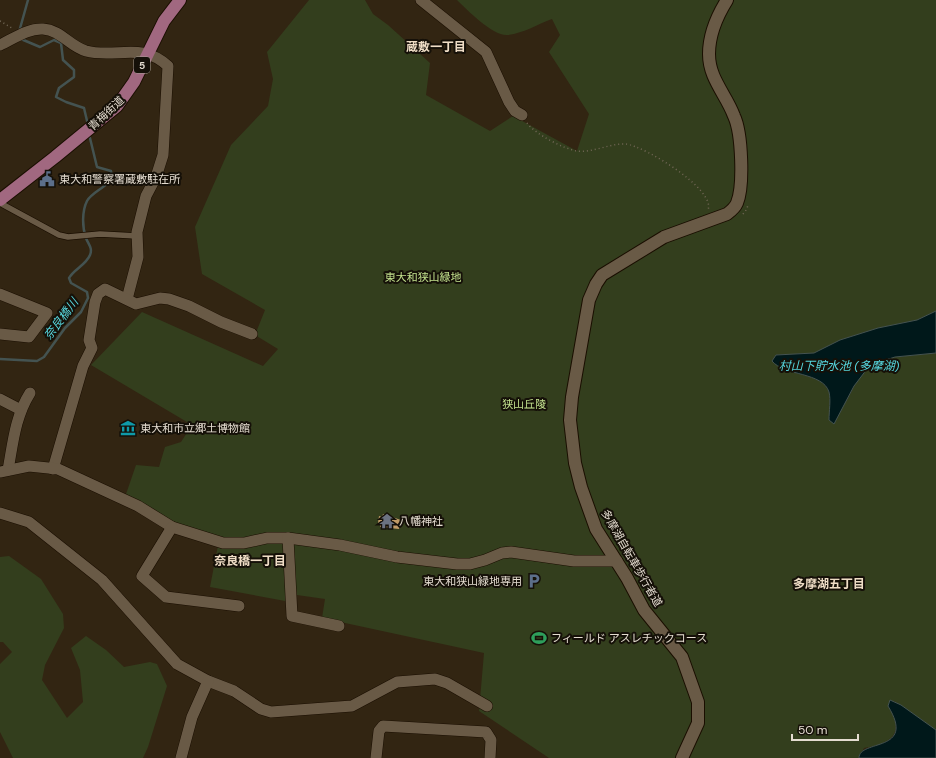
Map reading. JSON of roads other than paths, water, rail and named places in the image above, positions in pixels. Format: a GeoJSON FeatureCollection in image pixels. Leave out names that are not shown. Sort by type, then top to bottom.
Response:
{"type":"FeatureCollection","features":[{"type":"Feature","properties":{"kind":"main road","name":"青梅街道"},"geometry":{"type":"LineString","coordinates":[[0,202],[121,101],[134,82],[164,21],[180,0]]}},
{"type":"Feature","properties":{"kind":"street"},"geometry":{"type":"LineString","coordinates":[[421,0],[486,52],[509,102],[515,112],[522,115]]}},
{"type":"Feature","properties":{"kind":"street"},"geometry":{"type":"LineString","coordinates":[[682,758],[698,723],[698,702],[682,657],[644,610],[617,562],[596,529],[581,487],[572,441],[570,420],[572,397],[589,300],[602,275],[664,237],[727,214],[735,208],[740,189],[740,147],[738,128],[731,108],[713,77],[709,54],[714,27],[727,0]]}},
{"type":"Feature","properties":{"kind":"street"},"geometry":{"type":"LineString","coordinates":[[0,45],[36,29],[50,30],[60,34],[76,46],[86,51],[148,53],[160,59],[168,66],[163,155],[156,177],[146,196],[137,236],[138,257],[127,299]]}},
{"type":"Feature","properties":{"kind":"street"},"geometry":{"type":"LineString","coordinates":[[53,469],[83,366],[92,348],[89,340],[98,294],[105,290],[136,304],[160,298],[169,299],[196,308],[221,322],[252,334]]}},
{"type":"Feature","properties":{"kind":"street"},"geometry":{"type":"LineString","coordinates":[[0,294],[47,313],[29,337],[0,334]]}},
{"type":"Feature","properties":{"kind":"street"},"geometry":{"type":"LineString","coordinates":[[30,393],[17,421],[4,471],[29,466],[58,469],[138,506],[172,527],[223,543],[244,543],[268,538],[288,538],[404,558],[456,564],[470,564],[485,560],[502,552],[574,560],[617,562]]}},
{"type":"Feature","properties":{"kind":"street"},"geometry":{"type":"LineString","coordinates":[[0,399],[21,410]]}},
{"type":"Feature","properties":{"kind":"street"},"geometry":{"type":"LineString","coordinates":[[0,514],[29,522],[102,580],[177,664],[208,681],[234,691],[261,709],[271,712],[352,706],[397,682],[435,679],[487,706]]}},
{"type":"Feature","properties":{"kind":"street"},"geometry":{"type":"LineString","coordinates":[[172,527],[142,576],[166,597],[239,606]]}},
{"type":"Feature","properties":{"kind":"street"},"geometry":{"type":"LineString","coordinates":[[288,538],[292,616],[339,626]]}},
{"type":"Feature","properties":{"kind":"street"},"geometry":{"type":"LineString","coordinates":[[181,758],[192,717],[208,681]]}},
{"type":"Feature","properties":{"kind":"street"},"geometry":{"type":"LineString","coordinates":[[376,758],[379,731],[383,726],[486,732],[491,740],[490,758]]}},
{"type":"Feature","properties":{"kind":"lane"},"geometry":{"type":"LineString","coordinates":[[0,202],[59,235],[68,237],[100,234],[137,236]]}},
{"type":"Feature","properties":{"kind":"water","name":"村山下貯水池 (多摩湖)"},"geometry":{"type":"Polygon","coordinates":[[[936,311],[936,353],[895,357],[870,365],[854,386],[834,424],[829,420],[830,395],[825,386],[811,377],[785,369],[772,361],[776,355],[814,353],[840,340],[878,328],[917,320],[936,311]]]}},
{"type":"Feature","properties":{"kind":"water"},"geometry":{"type":"Polygon","coordinates":[[[890,700],[901,705],[936,730],[936,758],[859,758],[861,752],[892,738],[896,731],[895,721],[888,706],[890,700]]]}},
{"type":"Feature","properties":{"kind":"waterway","name":"奈良橋川"},"geometry":{"type":"LineString","coordinates":[[19,32],[28,0]]}},
{"type":"Feature","properties":{"kind":"waterway","name":"奈良橋川"},"geometry":{"type":"LineString","coordinates":[[21,39],[40,47],[54,40],[61,43],[63,60],[74,70],[74,77],[59,88],[56,97],[84,108],[88,125]]}},
{"type":"Feature","properties":{"kind":"waterway","name":"奈良橋川"},"geometry":{"type":"LineString","coordinates":[[0,359],[37,361],[44,357],[65,328],[81,312],[88,298],[87,292],[71,283],[69,278],[86,262],[91,253],[91,248],[87,240],[83,224],[83,214],[87,201],[106,184],[111,176],[111,171],[97,167],[89,134]]}},
{"type":"Feature","properties":{"kind":"place","name":"東大和警察署蔵敷駐在所"},"geometry":{"type":"Point","coordinates":[47,179]}},
{"type":"Feature","properties":{"kind":"place","name":"東大和市立郷土博物館"},"geometry":{"type":"Point","coordinates":[128,428]}},
{"type":"Feature","properties":{"kind":"place","name":"八幡神社"},"geometry":{"type":"Point","coordinates":[387,521]}},
{"type":"Feature","properties":{"kind":"place","name":"東大和狭山緑地専用"},"geometry":{"type":"Point","coordinates":[534,581]}},
{"type":"Feature","properties":{"kind":"place","name":"フィールド アスレチックコース"},"geometry":{"type":"Point","coordinates":[539,638]}},
{"type":"Feature","properties":{"kind":"district","name":"蔵敷一丁目"},"geometry":{"type":"Point","coordinates":[436,47]}},
{"type":"Feature","properties":{"kind":"district","name":"奈良橋一丁目"},"geometry":{"type":"Point","coordinates":[250,561]}},
{"type":"Feature","properties":{"kind":"district","name":"多摩湖五丁目"},"geometry":{"type":"Point","coordinates":[829,584]}},
{"type":"Feature","properties":{"kind":"park label","name":"東大和狭山緑地"},"geometry":{"type":"Point","coordinates":[423,277]}},
{"type":"Feature","properties":{"kind":"park label","name":"狭山丘陵"},"geometry":{"type":"Point","coordinates":[524,404]}}]}
